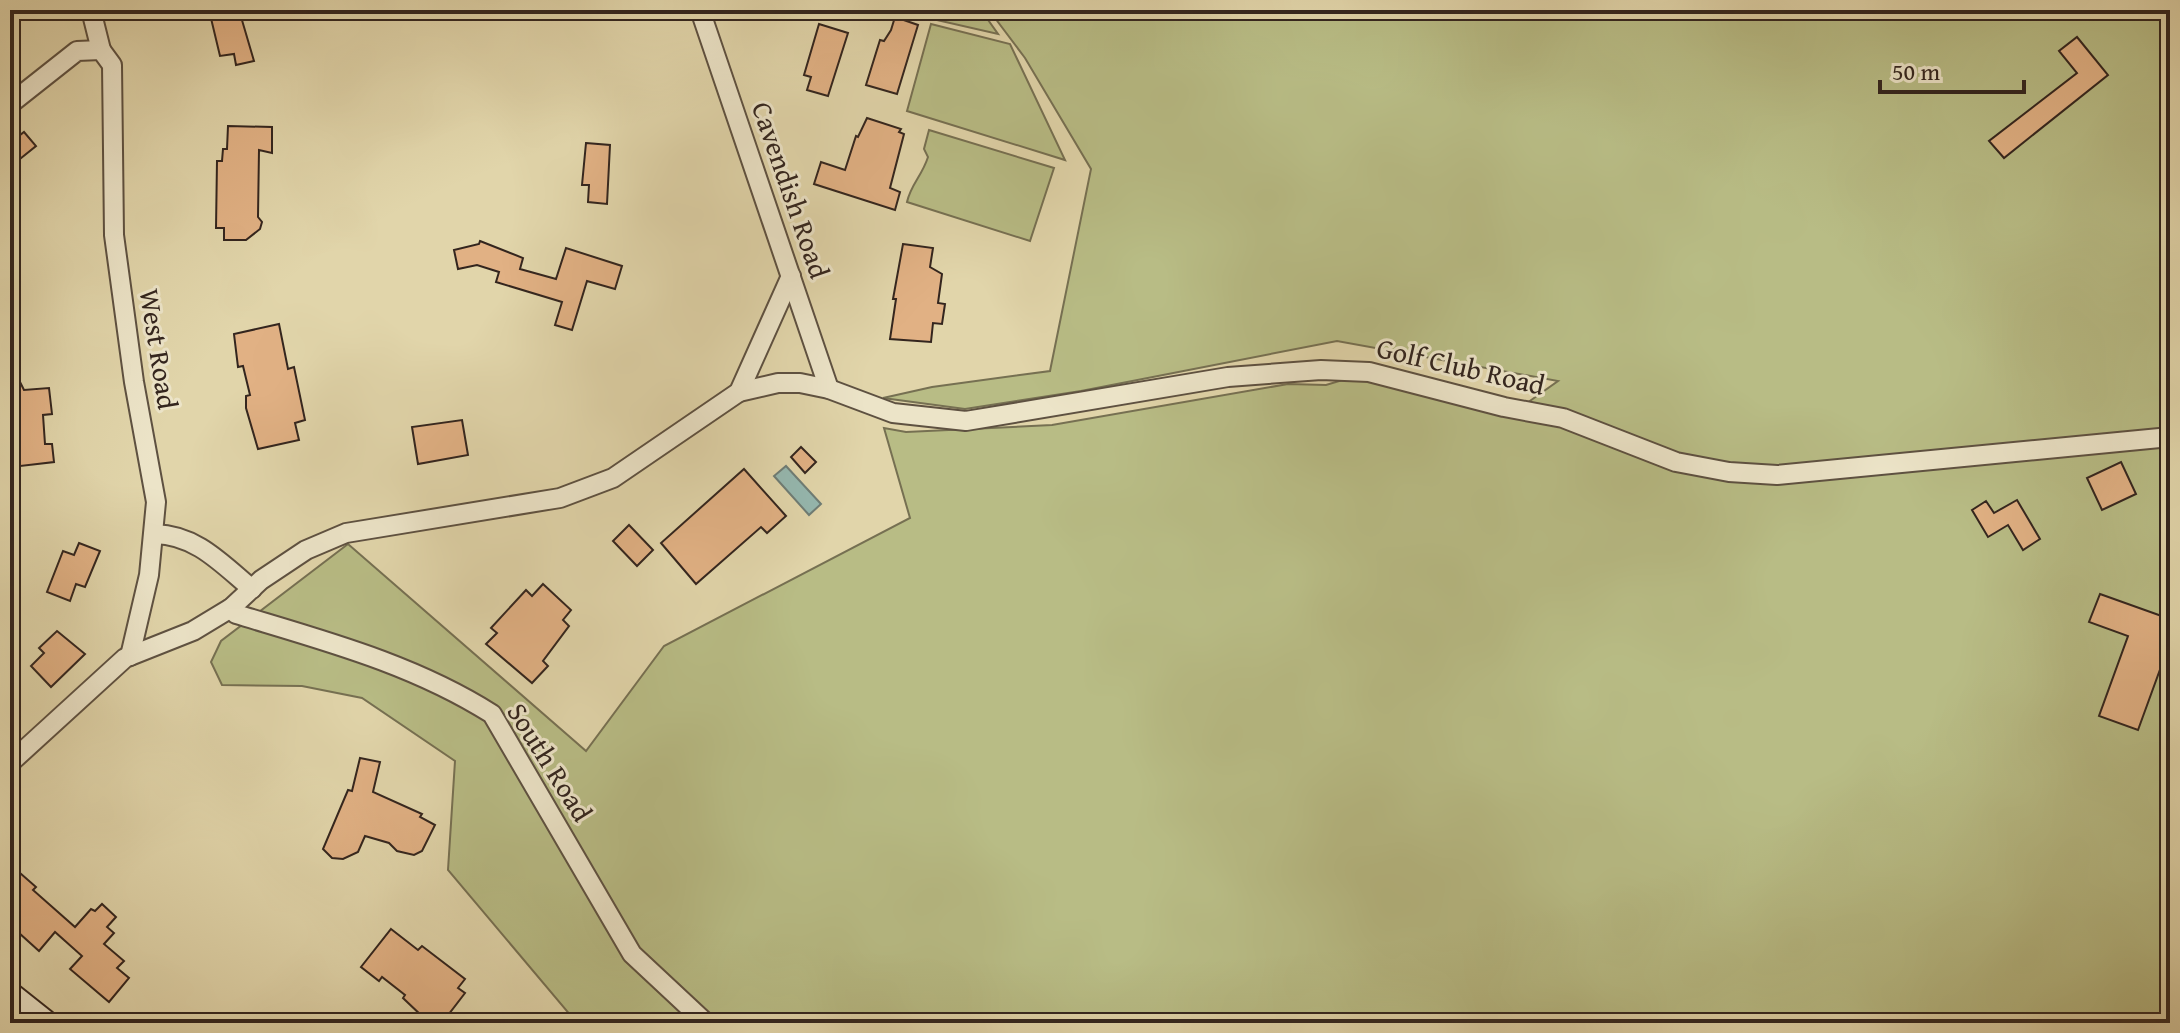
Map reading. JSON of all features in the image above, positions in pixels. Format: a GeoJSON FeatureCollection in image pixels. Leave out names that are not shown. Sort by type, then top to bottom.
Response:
{"type":"FeatureCollection","features":[{"type":"Feature","properties":{"kind":"main road"},"geometry":{"type":"LineString","coordinates":[[10,996],[44,1023]]}},
{"type":"Feature","properties":{"kind":"street","name":"West Road"},"geometry":{"type":"LineString","coordinates":[[91,10],[101,50],[112,65],[114,235],[134,382],[156,502],[155,534],[130,656]]}},
{"type":"Feature","properties":{"kind":"street","name":"Cavendish Road"},"geometry":{"type":"LineString","coordinates":[[700,10],[829,389]]}},
{"type":"Feature","properties":{"kind":"street"},"geometry":{"type":"LineString","coordinates":[[10,104],[77,51],[101,50]]}},
{"type":"Feature","properties":{"kind":"street"},"geometry":{"type":"LineString","coordinates":[[10,763],[130,656],[193,631],[231,608],[306,550],[346,533],[560,498],[613,478],[739,392],[791,276]]}},
{"type":"Feature","properties":{"kind":"street","name":"Golf Club Road"},"geometry":{"type":"LineString","coordinates":[[739,392],[778,383],[829,389],[893,413],[966,421],[1228,377],[1321,370],[1369,372],[1504,407],[1563,418],[1676,462],[1729,472],[1777,475],[2170,437]]}},
{"type":"Feature","properties":{"kind":"street"},"geometry":{"type":"LineString","coordinates":[[155,534],[178,535],[202,547],[252,589]]}},
{"type":"Feature","properties":{"kind":"street","name":"South Road"},"geometry":{"type":"LineString","coordinates":[[231,608],[236,614],[381,658],[464,697],[492,714],[632,954],[706,1023]]}},
{"type":"Feature","properties":{"kind":"green space"},"geometry":{"type":"Polygon","coordinates":[[[893,10],[981,10],[998,34],[893,10]]]}},
{"type":"Feature","properties":{"kind":"green space"},"geometry":{"type":"Polygon","coordinates":[[[989,10],[2170,10],[2170,1023],[577,1023],[448,870],[455,761],[362,698],[302,686],[222,685],[211,662],[221,641],[348,544],[586,751],[664,646],[910,518],[884,428],[906,432],[1052,425],[1288,384],[1326,385],[1369,372],[1527,403],[1558,381],[1337,341],[1081,391],[965,409],[883,398],[932,387],[1050,371],[1091,169],[1025,58],[989,10]]]}},
{"type":"Feature","properties":{"kind":"green space"},"geometry":{"type":"Polygon","coordinates":[[[931,24],[1010,44],[1065,160],[907,111],[931,24]]]}},
{"type":"Feature","properties":{"kind":"green space"},"geometry":{"type":"Polygon","coordinates":[[[929,130],[1054,168],[1030,241],[907,202],[928,157],[924,149],[929,130]]]}},
{"type":"Feature","properties":{"kind":"water"},"geometry":{"type":"Polygon","coordinates":[[[786,466],[821,504],[809,515],[774,476],[786,466]]]}},
{"type":"Feature","properties":{"kind":"building"},"geometry":{"type":"Polygon","coordinates":[[[209,10],[239,10],[254,61],[236,65],[234,54],[220,56],[209,10]]]}},
{"type":"Feature","properties":{"kind":"building"},"geometry":{"type":"Polygon","coordinates":[[[895,17],[918,25],[897,94],[866,85],[880,40],[884,41],[895,17]]]}},
{"type":"Feature","properties":{"kind":"building"},"geometry":{"type":"Polygon","coordinates":[[[819,24],[848,33],[828,96],[807,90],[811,77],[804,75],[819,24]]]}},
{"type":"Feature","properties":{"kind":"building"},"geometry":{"type":"Polygon","coordinates":[[[2077,37],[2108,75],[2004,158],[1989,141],[2077,73],[2059,51],[2077,37]]]}},
{"type":"Feature","properties":{"kind":"building"},"geometry":{"type":"Polygon","coordinates":[[[867,118],[901,129],[899,132],[904,134],[890,188],[900,192],[895,210],[814,184],[821,162],[845,170],[856,136],[867,118]]]}},
{"type":"Feature","properties":{"kind":"building"},"geometry":{"type":"Polygon","coordinates":[[[228,126],[272,127],[272,153],[259,150],[258,217],[262,222],[260,229],[246,240],[224,240],[224,228],[216,228],[217,161],[222,161],[223,149],[227,149],[228,126]]]}},
{"type":"Feature","properties":{"kind":"building"},"geometry":{"type":"Polygon","coordinates":[[[24,132],[36,146],[10,167],[10,143],[24,132]]]}},
{"type":"Feature","properties":{"kind":"building"},"geometry":{"type":"Polygon","coordinates":[[[586,143],[610,145],[607,204],[588,202],[589,185],[582,185],[586,143]]]}},
{"type":"Feature","properties":{"kind":"building"},"geometry":{"type":"Polygon","coordinates":[[[480,241],[523,258],[520,269],[556,279],[566,248],[622,266],[615,289],[587,281],[572,330],[555,325],[562,302],[496,282],[499,272],[477,265],[458,269],[454,250],[479,244],[480,241]]]}},
{"type":"Feature","properties":{"kind":"building"},"geometry":{"type":"Polygon","coordinates":[[[903,244],[933,248],[930,267],[942,274],[938,303],[945,304],[942,324],[933,323],[931,342],[890,339],[896,299],[893,299],[903,244]]]}},
{"type":"Feature","properties":{"kind":"building"},"geometry":{"type":"Polygon","coordinates":[[[279,324],[288,369],[294,367],[305,420],[295,423],[299,440],[258,449],[246,408],[246,396],[250,395],[243,366],[238,367],[234,334],[279,324]]]}},
{"type":"Feature","properties":{"kind":"building"},"geometry":{"type":"Polygon","coordinates":[[[10,362],[24,390],[49,388],[52,414],[43,415],[45,444],[52,444],[54,462],[12,467],[10,362]]]}},
{"type":"Feature","properties":{"kind":"building"},"geometry":{"type":"Polygon","coordinates":[[[462,420],[468,455],[418,464],[412,427],[462,420]]]}},
{"type":"Feature","properties":{"kind":"building"},"geometry":{"type":"Polygon","coordinates":[[[801,447],[816,462],[805,473],[791,457],[801,447]]]}},
{"type":"Feature","properties":{"kind":"building"},"geometry":{"type":"Polygon","coordinates":[[[2121,462],[2136,494],[2102,510],[2087,478],[2121,462]]]}},
{"type":"Feature","properties":{"kind":"building"},"geometry":{"type":"Polygon","coordinates":[[[744,469],[786,516],[767,533],[761,527],[696,584],[661,543],[744,469]]]}},
{"type":"Feature","properties":{"kind":"building"},"geometry":{"type":"Polygon","coordinates":[[[2017,500],[2040,539],[2023,550],[2008,525],[1988,537],[1972,510],[1986,501],[1994,513],[2017,500]]]}},
{"type":"Feature","properties":{"kind":"building"},"geometry":{"type":"Polygon","coordinates":[[[629,525],[653,550],[637,566],[613,541],[629,525]]]}},
{"type":"Feature","properties":{"kind":"building"},"geometry":{"type":"Polygon","coordinates":[[[79,543],[100,551],[85,587],[76,584],[70,601],[47,592],[63,551],[74,555],[79,543]]]}},
{"type":"Feature","properties":{"kind":"building"},"geometry":{"type":"Polygon","coordinates":[[[543,584],[571,610],[563,620],[569,626],[543,661],[548,666],[532,683],[486,644],[497,633],[491,628],[526,590],[532,596],[543,584]]]}},
{"type":"Feature","properties":{"kind":"building"},"geometry":{"type":"Polygon","coordinates":[[[2100,594],[2170,619],[2170,642],[2138,730],[2099,716],[2128,636],[2089,622],[2100,594]]]}},
{"type":"Feature","properties":{"kind":"building"},"geometry":{"type":"Polygon","coordinates":[[[57,631],[85,654],[51,687],[31,666],[44,653],[39,648],[57,631]]]}},
{"type":"Feature","properties":{"kind":"building"},"geometry":{"type":"Polygon","coordinates":[[[360,758],[380,762],[373,792],[422,814],[420,817],[435,825],[422,851],[414,855],[397,851],[389,843],[365,836],[358,852],[343,859],[332,858],[323,849],[348,790],[352,791],[360,758]]]}},
{"type":"Feature","properties":{"kind":"building"},"geometry":{"type":"Polygon","coordinates":[[[20,873],[36,887],[33,890],[75,927],[91,909],[95,911],[102,904],[116,917],[107,927],[114,933],[104,944],[124,961],[117,968],[129,978],[109,1002],[70,969],[82,956],[55,932],[39,951],[19,933],[10,943],[10,883],[20,873]]]}},
{"type":"Feature","properties":{"kind":"building"},"geometry":{"type":"Polygon","coordinates":[[[391,929],[418,950],[422,946],[465,979],[458,988],[465,993],[442,1023],[423,1017],[403,998],[405,995],[382,977],[379,981],[361,967],[391,929]]]}},
{"type":"Feature","properties":{"kind":"waterway"},"geometry":{"type":"LineString","coordinates":[[1025,16],[1028,10]]}}]}
